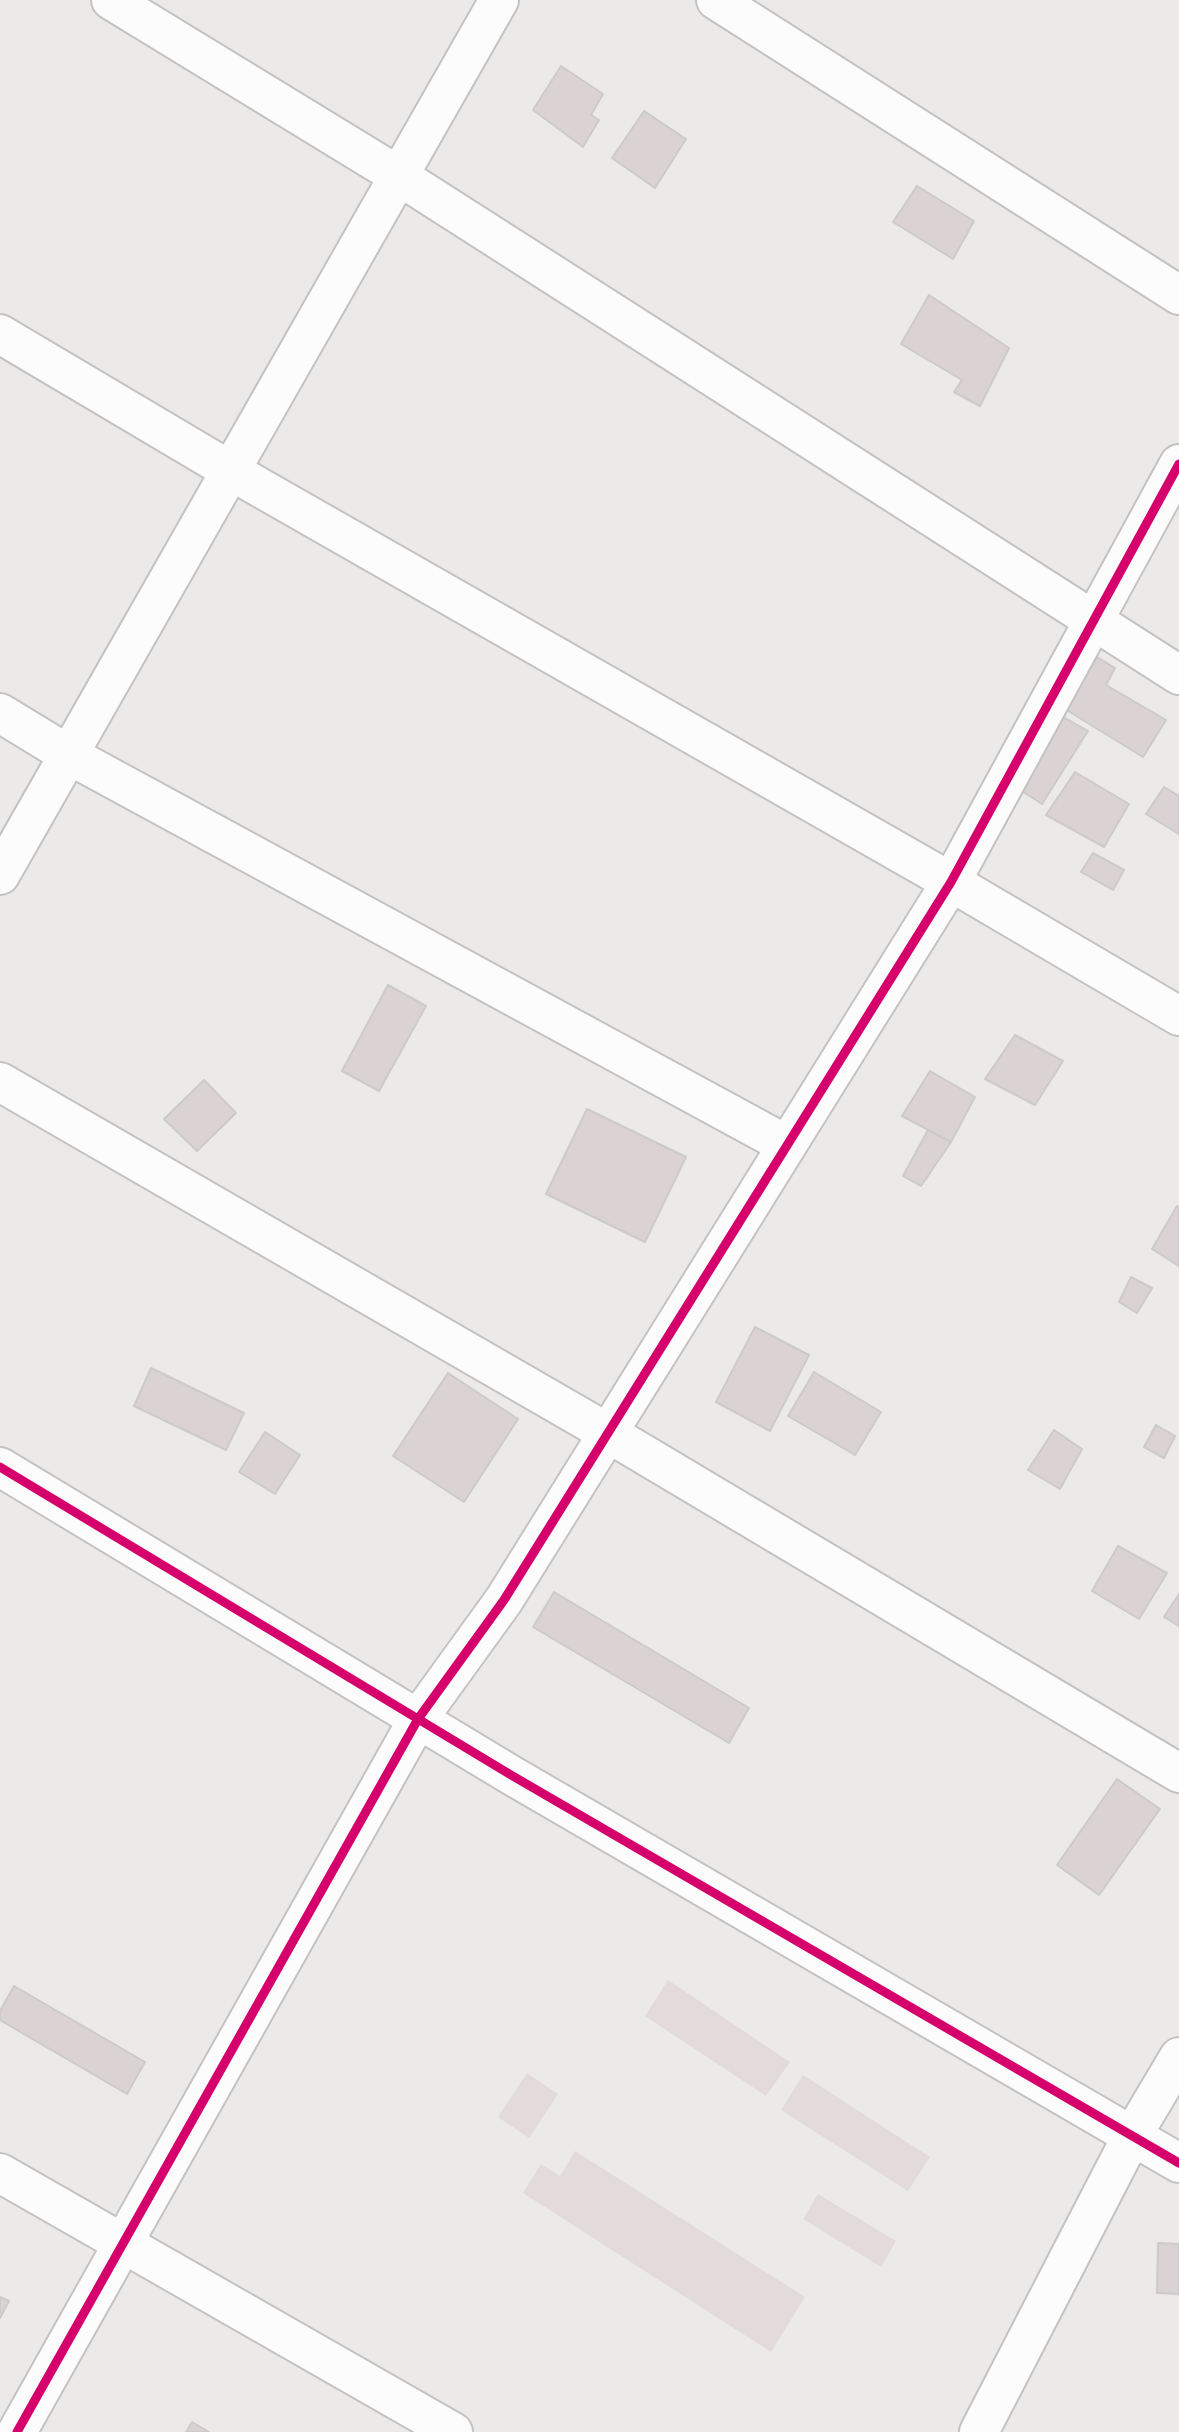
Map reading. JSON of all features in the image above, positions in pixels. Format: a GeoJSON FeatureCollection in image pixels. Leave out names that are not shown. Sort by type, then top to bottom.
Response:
{"type":"FeatureCollection","features":[{"type":"Feature","properties":{"kind":"street"},"geometry":{"type":"LineString","coordinates":[[111,0],[399,176],[1179,675]]}},
{"type":"Feature","properties":{"kind":"street"},"geometry":{"type":"LineString","coordinates":[[0,876],[499,0]]}},
{"type":"Feature","properties":{"kind":"street"},"geometry":{"type":"LineString","coordinates":[[716,0],[1179,295]]}},
{"type":"Feature","properties":{"kind":"street"},"geometry":{"type":"LineString","coordinates":[[0,334],[230,471],[951,881],[1179,1016]]}},
{"type":"Feature","properties":{"kind":"street"},"geometry":{"type":"LineString","coordinates":[[17,2432],[418,1718],[504,1600],[951,881],[1179,464]]}},
{"type":"Feature","properties":{"kind":"street"},"geometry":{"type":"LineString","coordinates":[[0,713],[69,755],[787,1145]]}},
{"type":"Feature","properties":{"kind":"street"},"geometry":{"type":"LineString","coordinates":[[0,1082],[608,1433],[1179,1773]]}},
{"type":"Feature","properties":{"kind":"street"},"geometry":{"type":"LineString","coordinates":[[0,1467],[523,1782],[1179,2164]]}},
{"type":"Feature","properties":{"kind":"street"},"geometry":{"type":"LineString","coordinates":[[979,2432],[1132,2136],[1179,2057]]}},
{"type":"Feature","properties":{"kind":"street"},"geometry":{"type":"LineString","coordinates":[[0,2173],[453,2432]]}},
{"type":"Feature","properties":{"kind":"shaded area"},"geometry":{"type":"Polygon","coordinates":[[[668,1980],[790,2062],[766,2096],[645,2016],[668,1980]]]}},
{"type":"Feature","properties":{"kind":"shaded area"},"geometry":{"type":"Polygon","coordinates":[[[527,2073],[558,2094],[529,2138],[498,2117],[527,2073]]]}},
{"type":"Feature","properties":{"kind":"shaded area"},"geometry":{"type":"Polygon","coordinates":[[[803,2075],[930,2157],[908,2191],[781,2110],[803,2075]]]}},
{"type":"Feature","properties":{"kind":"shaded area"},"geometry":{"type":"Polygon","coordinates":[[[575,2151],[805,2297],[771,2352],[523,2193],[541,2164],[560,2176],[575,2151]]]}},
{"type":"Feature","properties":{"kind":"shaded area"},"geometry":{"type":"Polygon","coordinates":[[[818,2194],[896,2241],[881,2267],[803,2219],[818,2194]]]}},
{"type":"Feature","properties":{"kind":"building"},"geometry":{"type":"Polygon","coordinates":[[[561,66],[603,94],[591,115],[599,120],[583,147],[533,110],[561,66]]]}},
{"type":"Feature","properties":{"kind":"building"},"geometry":{"type":"Polygon","coordinates":[[[644,111],[686,139],[655,188],[612,158],[644,111]]]}},
{"type":"Feature","properties":{"kind":"building"},"geometry":{"type":"Polygon","coordinates":[[[917,186],[974,221],[953,259],[893,222],[917,186]]]}},
{"type":"Feature","properties":{"kind":"building"},"geometry":{"type":"Polygon","coordinates":[[[929,295],[1009,348],[980,406],[954,392],[962,380],[901,344],[929,295]]]}},
{"type":"Feature","properties":{"kind":"building"},"geometry":{"type":"Polygon","coordinates":[[[1097,657],[1115,668],[1106,685],[1166,720],[1143,757],[1065,709],[1097,657]]]}},
{"type":"Feature","properties":{"kind":"building"},"geometry":{"type":"Polygon","coordinates":[[[1058,714],[1088,731],[1042,804],[1014,786],[1058,714]]]}},
{"type":"Feature","properties":{"kind":"building"},"geometry":{"type":"Polygon","coordinates":[[[1075,772],[1129,804],[1104,847],[1046,815],[1075,772]]]}},
{"type":"Feature","properties":{"kind":"building"},"geometry":{"type":"Polygon","coordinates":[[[1164,787],[1179,796],[1179,834],[1146,814],[1164,787]]]}},
{"type":"Feature","properties":{"kind":"building"},"geometry":{"type":"Polygon","coordinates":[[[1093,853],[1124,870],[1113,890],[1081,872],[1093,853]]]}},
{"type":"Feature","properties":{"kind":"building"},"geometry":{"type":"Polygon","coordinates":[[[388,985],[426,1006],[379,1091],[342,1071],[388,985]]]}},
{"type":"Feature","properties":{"kind":"building"},"geometry":{"type":"Polygon","coordinates":[[[1015,1035],[1063,1061],[1035,1105],[985,1079],[1015,1035]]]}},
{"type":"Feature","properties":{"kind":"building"},"geometry":{"type":"Polygon","coordinates":[[[930,1071],[975,1097],[951,1142],[902,1116],[930,1071]]]}},
{"type":"Feature","properties":{"kind":"building"},"geometry":{"type":"Polygon","coordinates":[[[204,1080],[236,1113],[197,1151],[164,1119],[204,1080]]]}},
{"type":"Feature","properties":{"kind":"building"},"geometry":{"type":"Polygon","coordinates":[[[587,1109],[686,1157],[645,1242],[546,1194],[587,1109]]]}},
{"type":"Feature","properties":{"kind":"building"},"geometry":{"type":"Polygon","coordinates":[[[928,1130],[951,1142],[921,1186],[903,1176],[928,1130]]]}},
{"type":"Feature","properties":{"kind":"building"},"geometry":{"type":"Polygon","coordinates":[[[1177,1206],[1179,1208],[1179,1266],[1152,1249],[1177,1206]]]}},
{"type":"Feature","properties":{"kind":"building"},"geometry":{"type":"Polygon","coordinates":[[[1131,1277],[1152,1288],[1137,1313],[1119,1302],[1131,1277]]]}},
{"type":"Feature","properties":{"kind":"building"},"geometry":{"type":"Polygon","coordinates":[[[755,1327],[809,1355],[770,1431],[716,1402],[755,1327]]]}},
{"type":"Feature","properties":{"kind":"building"},"geometry":{"type":"Polygon","coordinates":[[[151,1368],[244,1413],[226,1450],[134,1406],[151,1368]]]}},
{"type":"Feature","properties":{"kind":"building"},"geometry":{"type":"Polygon","coordinates":[[[814,1372],[881,1412],[855,1455],[788,1416],[814,1372]]]}},
{"type":"Feature","properties":{"kind":"building"},"geometry":{"type":"Polygon","coordinates":[[[448,1373],[518,1419],[464,1502],[393,1456],[448,1373]]]}},
{"type":"Feature","properties":{"kind":"building"},"geometry":{"type":"Polygon","coordinates":[[[1156,1425],[1175,1436],[1164,1458],[1144,1447],[1156,1425]]]}},
{"type":"Feature","properties":{"kind":"building"},"geometry":{"type":"Polygon","coordinates":[[[1054,1430],[1082,1449],[1060,1489],[1028,1470],[1054,1430]]]}},
{"type":"Feature","properties":{"kind":"building"},"geometry":{"type":"Polygon","coordinates":[[[265,1432],[300,1455],[275,1494],[239,1472],[265,1432]]]}},
{"type":"Feature","properties":{"kind":"building"},"geometry":{"type":"Polygon","coordinates":[[[1118,1546],[1167,1573],[1139,1619],[1092,1591],[1118,1546]]]}},
{"type":"Feature","properties":{"kind":"building"},"geometry":{"type":"Polygon","coordinates":[[[554,1592],[749,1708],[729,1743],[533,1627],[554,1592]]]}},
{"type":"Feature","properties":{"kind":"building"},"geometry":{"type":"Polygon","coordinates":[[[1179,1594],[1179,1626],[1164,1617],[1179,1594]]]}},
{"type":"Feature","properties":{"kind":"building"},"geometry":{"type":"Polygon","coordinates":[[[1117,1779],[1160,1809],[1099,1895],[1057,1865],[1117,1779]]]}},
{"type":"Feature","properties":{"kind":"building"},"geometry":{"type":"Polygon","coordinates":[[[14,1986],[145,2062],[127,2094],[0,2020],[0,2011],[14,1986]]]}},
{"type":"Feature","properties":{"kind":"building"},"geometry":{"type":"Polygon","coordinates":[[[1158,2243],[1179,2244],[1179,2294],[1157,2293],[1158,2243]]]}},
{"type":"Feature","properties":{"kind":"building"},"geometry":{"type":"Polygon","coordinates":[[[0,2297],[9,2301],[0,2318],[0,2297]]]}},
{"type":"Feature","properties":{"kind":"building"},"geometry":{"type":"Polygon","coordinates":[[[192,2422],[209,2432],[186,2432],[192,2422]]]}},
{"type":"Feature","properties":{"kind":"cycle path"},"geometry":{"type":"LineString","coordinates":[[17,2432],[418,1719],[504,1600],[951,882],[1179,464]]}},
{"type":"Feature","properties":{"kind":"cycle path"},"geometry":{"type":"LineString","coordinates":[[0,1467],[511,1775],[1179,2163]]}}]}
